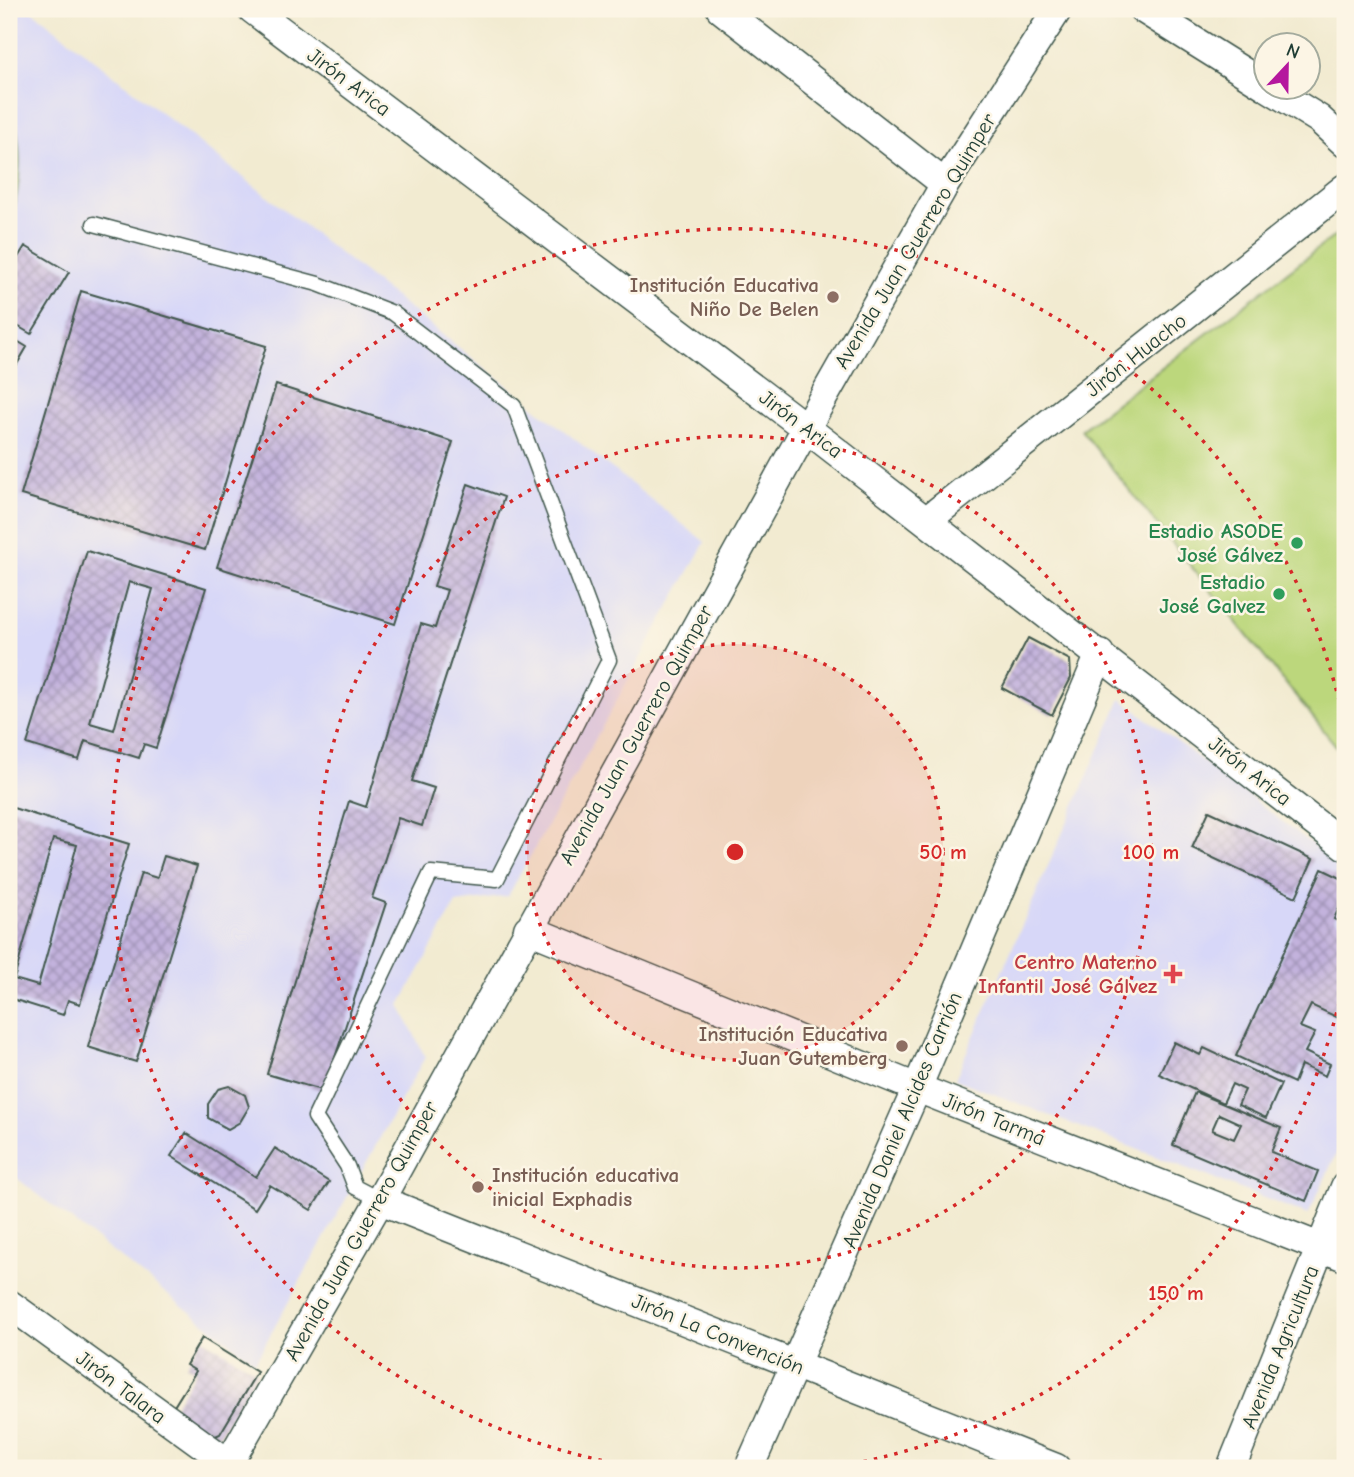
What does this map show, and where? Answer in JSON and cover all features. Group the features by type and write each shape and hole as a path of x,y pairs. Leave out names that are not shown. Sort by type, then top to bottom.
{"street":[{"name":"Jirón Arica","path":"252,9 806,428 1345,846"},
{"path":"721,9 945,184"},
{"name":"Avenida Juan Guerrero Quimper","path":"229,1467 380,1200 806,428 945,184 1058,9"},
{"path":"1143,9 1252,77"},
{"path":"1293,102 1319,118 1345,143"},
{"name":"Jirón Huacho","path":"926,521 1345,188"},
{"name":"Avenida Daniel Alcides Carrión","path":"749,1468 917,1088 1100,654"},
{"name":"Jirón Tarma","path":"528,929 917,1088 1333,1252"},
{"name":"Avenida Agricultura","path":"1231,1468 1333,1252 1345,1187"},
{"name":"Jirón La Convención","path":"380,1200 1056,1468"},
{"name":"Jirón Talara","path":"9,1304 229,1467"}],"lane":[{"path":"94,224 318,284 393,313 514,406 609,660 497,879 431,873 315,1117 347,1166 355,1187 380,1200"}],"shaded area":[{"path":"9,9 30,9 705,542 508,896 456,903 400,1005 425,1057 255,1362 9,1172"},
{"name":"Centro Materno Infantil José Gálvez","path":"1121,699 1345,869 1345,1135 1308,1215 955,1079"}],"green space":[{"path":"9,105 18,135 20,165 17,195 9,225"},
{"name":"Estadio José Galvez","path":"1345,228 1345,757 1081,430"}],"building":[{"path":"25,246 69,272 31,334 9,321 9,272"},
{"path":"81,291 266,346 205,550 21,495"},
{"path":"9,336 27,347 9,378"},
{"path":"276,385 453,442 395,624 217,567"},
{"path":"468,484 504,497 412,781 434,788 422,826 398,818 372,898 386,903 324,1091 267,1074 349,801 366,807 421,624 435,628 447,590 434,586"},
{"path":"87,551 206,588 156,748 144,744 139,758 85,741 79,760 27,744","holes":["129,582 153,589 114,730 90,723"]},
{"path":"1028,638 1070,660 1071,678 1052,715 1002,688"},
{"path":"10,807 129,844 80,1004 68,1000 63,1015 9,998","holes":["53,839 77,845 38,986 14,979"]},
{"path":"1209,811 1313,859 1296,897 1192,848"},
{"path":"164,856 197,866 136,1062 88,1047 141,873 157,878"},
{"path":"1322,869 1345,880 1345,894 1334,919 1345,925 1345,1021 1311,1005 1300,1027 1315,1033 1305,1052 1330,1064 1325,1076 1301,1065 1294,1083 1236,1056"},
{"path":"1174,1042 1200,1055 1204,1048 1281,1084 1266,1118 1238,1105 1245,1090 1232,1084 1223,1103 1159,1074"},
{"path":"229,1086 245,1095 249,1107 240,1122 228,1129 208,1118 208,1104 218,1089"},
{"path":"1195,1092 1281,1128 1271,1152 1318,1171 1306,1201 1173,1145","holes":["1219,1114 1241,1124 1234,1139 1212,1130"]},
{"path":"186,1133 256,1177 275,1148 329,1182 311,1210 270,1185 255,1209 171,1156"},
{"path":"202,1338 257,1372 220,1434 207,1440 168,1416 196,1371 186,1365"}],"place":[{"name":"Institución Educativa Niño De Belen","path":"833,297"},
{"name":"Estadio ASODE José Gálvez","path":"1297,543"},
{"name":"Estadio José Galvez","path":"1279,594"},
{"name":"Centro Materno Infantil José Gálvez","path":"1173,974"},
{"name":"Institución Educativa Juan Gutemberg","path":"902,1046"},
{"name":"Institución educativa inicial Exphadis","path":"478,1187"}]}
